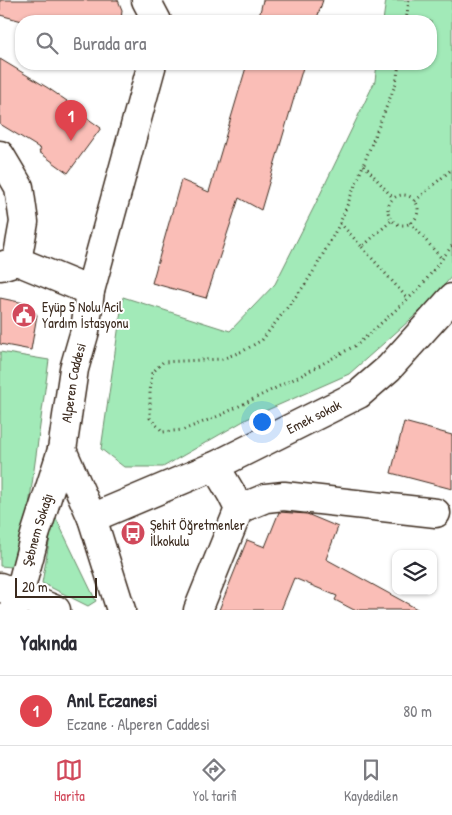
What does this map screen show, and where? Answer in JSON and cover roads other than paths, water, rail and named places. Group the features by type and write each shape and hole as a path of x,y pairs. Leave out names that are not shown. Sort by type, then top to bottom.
{"street":[{"path":"146,0 154,15"},
{"name":"Alperen Caddesi","path":"62,450 74,368 85,331 90,292 150,70"},
{"path":"0,155 19,186 24,222 9,263 90,292"},
{"name":"Emek sokak","path":"92,518 215,466 359,394 389,368 452,298"},
{"path":"62,450 92,518 121,610"},
{"name":"Şebnem Sokağı","path":"11,597 35,535 62,450"},
{"path":"215,466 239,509"},
{"path":"198,610 239,509 266,498 284,496 436,513"},
{"path":"11,597 56,610"}],"place":[{"name":"Anıl Eczanesi","path":"71,141"},
{"name":"Eyüp 5 Nolu Acil Yardım İstasyonu","path":"24,315"},
{"name":"Şehit Öğretmenler İlkokulu","path":"133,533"}]}
